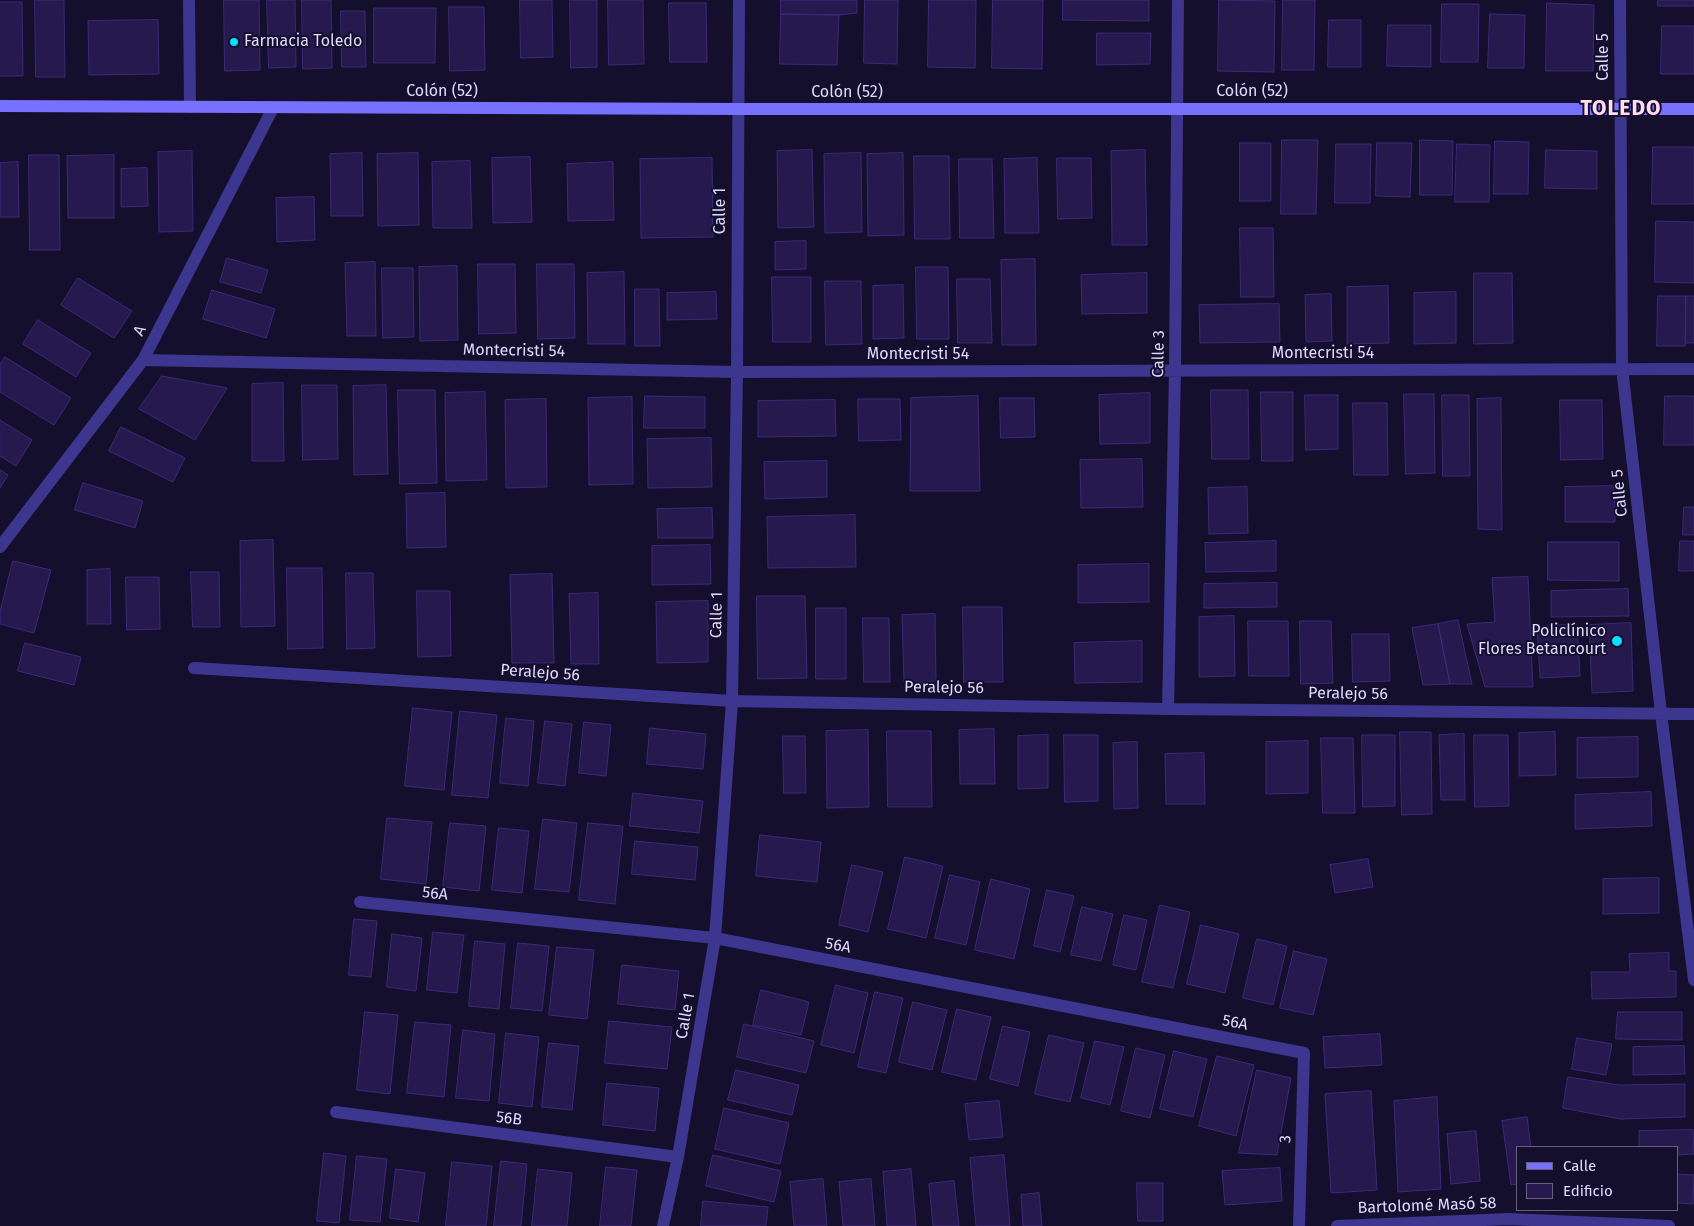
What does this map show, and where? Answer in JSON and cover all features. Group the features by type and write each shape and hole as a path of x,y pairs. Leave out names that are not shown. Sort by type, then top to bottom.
{"main road":[{"name":"Colón (52)","path":"0,106 738,110 1694,108"}],"street":[{"path":"189,0 190,107"},
{"name":"Calle 1","path":"663,1226 678,1157 715,938 732,701 737,372 739,0"},
{"name":"Calle 3","path":"1168,708 1175,371 1178,0"},
{"name":"Calle 5","path":"1620,0 1622,368 1661,713 1694,980"},
{"name":"A","path":"0,547 143,360 273,108"},
{"name":"Montecristi 54","path":"143,360 737,372 1694,369"},
{"name":"Peralejo 56","path":"194,668 732,701 1694,714"},
{"name":"56A","path":"360,902 715,938 1304,1054"},
{"name":"3","path":"1299,1226 1304,1054"},
{"name":"56B","path":"336,1112 678,1157"},
{"name":"Bartolomé Masó 58","path":"1337,1226 1509,1219 1669,1226"}],"building":[{"path":"35,0 64,0 65,77 36,77"},
{"path":"224,0 259,0 260,70 225,71"},
{"path":"267,0 295,0 296,67 269,68"},
{"path":"302,0 331,0 332,68 303,69"},
{"path":"520,0 552,0 553,57 521,58"},
{"path":"570,0 597,0 597,67 571,68"},
{"path":"608,0 643,0 644,64 609,65"},
{"path":"781,0 857,0 857,13 839,15 781,14"},
{"path":"865,0 898,0 897,64 864,63"},
{"path":"929,0 976,0 975,68 928,67"},
{"path":"993,0 1043,0 1042,69 992,68"},
{"path":"1063,0 1149,0 1149,21 1063,20"},
{"path":"1219,0 1275,1 1274,72 1218,71"},
{"path":"1283,0 1315,0 1314,70 1282,70"},
{"path":"1658,0 1694,0 1694,6 1658,6"},
{"path":"0,2 22,2 23,76 0,76"},
{"path":"669,3 706,3 707,62 670,62"},
{"path":"1547,3 1594,5 1593,71 1546,71"},
{"path":"1442,4 1479,4 1478,62 1441,62"},
{"path":"449,7 484,7 485,70 450,71"},
{"path":"374,8 436,8 435,63 374,63"},
{"path":"341,11 365,11 366,67 342,67"},
{"path":"781,14 839,15 837,65 780,64"},
{"path":"1490,14 1525,15 1524,68 1488,68"},
{"path":"158,20 159,74 89,75 88,21"},
{"path":"1329,20 1361,20 1361,67 1328,67"},
{"path":"1388,25 1431,25 1431,67 1387,66"},
{"path":"1662,26 1694,26 1694,74 1661,74"},
{"path":"1097,33 1151,33 1150,64 1097,65"},
{"path":"1282,140 1318,140 1316,214 1281,214"},
{"path":"1420,140 1453,141 1452,195 1420,195"},
{"path":"1495,141 1529,142 1528,194 1494,194"},
{"path":"1240,143 1271,143 1271,201 1240,201"},
{"path":"1377,143 1412,143 1410,197 1376,196"},
{"path":"1336,144 1371,144 1370,203 1335,203"},
{"path":"1457,144 1490,145 1489,202 1455,202"},
{"path":"1653,147 1694,147 1694,204 1652,204"},
{"path":"812,150 814,227 778,228 777,151"},
{"path":"1145,150 1147,245 1112,245 1111,151"},
{"path":"1546,150 1597,151 1597,189 1545,188"},
{"path":"192,151 193,231 159,232 158,152"},
{"path":"362,153 363,216 331,216 330,154"},
{"path":"418,153 419,225 378,226 377,154"},
{"path":"861,153 862,232 825,233 824,154"},
{"path":"903,153 904,235 868,236 867,154"},
{"path":"29,155 59,155 60,250 30,250"},
{"path":"114,155 114,218 68,218 67,156"},
{"path":"914,156 949,156 950,239 915,239"},
{"path":"530,157 532,222 493,223 492,158"},
{"path":"712,158 713,237 641,238 640,159"},
{"path":"1037,158 1039,233 1005,233 1004,159"},
{"path":"1057,158 1091,158 1092,218 1058,219"},
{"path":"959,159 992,159 994,238 960,238"},
{"path":"470,161 472,228 433,228 432,162"},
{"path":"18,162 19,217 0,217 0,163"},
{"path":"613,162 614,220 568,221 567,164"},
{"path":"147,168 148,206 121,207 121,169"},
{"path":"314,197 315,240 277,242 276,198"},
{"path":"1656,221 1694,222 1694,283 1655,282"},
{"path":"1240,228 1273,228 1274,297 1241,297"},
{"path":"806,241 806,269 775,270 775,242"},
{"path":"227,258 268,270 261,293 220,282"},
{"path":"1035,259 1036,345 1002,345 1001,260"},
{"path":"375,262 376,336 347,336 345,263"},
{"path":"478,264 515,264 516,333 479,334"},
{"path":"537,264 574,264 575,338 538,339"},
{"path":"457,266 458,340 420,341 419,267"},
{"path":"916,267 948,267 949,339 917,339"},
{"path":"382,268 413,268 414,337 383,338"},
{"path":"624,272 625,344 588,344 587,273"},
{"path":"1147,273 1147,313 1082,314 1081,275"},
{"path":"1474,273 1512,273 1513,343 1474,344"},
{"path":"772,277 811,277 811,342 773,342"},
{"path":"78,278 132,311 114,338 61,305"},
{"path":"957,279 990,279 992,343 958,343"},
{"path":"825,281 861,281 862,344 826,345"},
{"path":"903,285 904,338 873,339 873,286"},
{"path":"1388,286 1389,343 1347,344 1347,287"},
{"path":"635,289 659,289 660,346 635,346"},
{"path":"212,290 275,309 266,338 203,319"},
{"path":"716,292 717,319 667,320 667,293"},
{"path":"1456,292 1456,343 1414,344 1414,293"},
{"path":"1331,294 1332,341 1306,342 1305,295"},
{"path":"1658,296 1686,296 1685,346 1657,346"},
{"path":"1686,296 1694,296 1694,343 1686,343"},
{"path":"1279,304 1280,342 1200,343 1199,305"},
{"path":"38,320 91,353 76,377 23,344"},
{"path":"5,357 71,398 54,425 0,392 0,365"},
{"path":"162,376 227,388 195,440 139,409"},
{"path":"283,383 284,461 252,461 252,384"},
{"path":"302,385 337,385 338,459 303,460"},
{"path":"386,385 388,474 354,475 353,386"},
{"path":"398,390 435,390 437,483 400,484"},
{"path":"1211,390 1248,390 1249,459 1212,459"},
{"path":"485,392 487,480 446,481 445,393"},
{"path":"1261,392 1293,392 1293,461 1262,461"},
{"path":"1150,393 1150,443 1100,444 1099,395"},
{"path":"1404,394 1434,394 1435,473 1406,474"},
{"path":"1305,395 1338,395 1338,449 1306,450"},
{"path":"1442,395 1469,395 1470,476 1443,476"},
{"path":"645,396 705,397 705,428 644,428"},
{"path":"978,396 980,491 910,491 911,398"},
{"path":"1665,396 1694,396 1694,445 1664,445"},
{"path":"632,397 633,484 589,485 588,398"},
{"path":"1000,398 1034,398 1035,437 1001,438"},
{"path":"1501,398 1502,530 1478,529 1477,399"},
{"path":"546,399 547,487 506,488 505,400"},
{"path":"858,399 900,399 901,440 859,441"},
{"path":"835,400 836,436 758,437 758,401"},
{"path":"1560,400 1602,400 1603,459 1561,460"},
{"path":"1353,403 1387,403 1388,475 1354,475"},
{"path":"0,420 32,440 16,466 0,456"},
{"path":"121,427 185,458 173,482 109,451"},
{"path":"711,438 712,487 648,488 647,439"},
{"path":"1142,459 1143,507 1081,508 1080,460"},
{"path":"827,461 827,497 765,499 764,462"},
{"path":"0,470 8,475 0,488"},
{"path":"83,483 143,501 135,528 75,510"},
{"path":"1614,486 1615,522 1565,522 1565,487"},
{"path":"1247,487 1248,533 1209,534 1208,488"},
{"path":"445,493 446,547 407,548 406,494"},
{"path":"1684,507 1694,507 1694,535 1683,535"},
{"path":"712,508 713,538 658,538 657,509"},
{"path":"855,515 856,567 768,568 767,517"},
{"path":"273,540 275,626 241,627 240,541"},
{"path":"1276,541 1276,571 1206,572 1205,543"},
{"path":"1680,541 1694,541 1694,571 1679,571"},
{"path":"1548,542 1619,542 1619,581 1548,580"},
{"path":"710,545 711,584 652,585 652,546"},
{"path":"13,561 51,570 34,633 0,624 0,612"},
{"path":"1149,564 1149,602 1078,603 1078,565"},
{"path":"287,568 322,568 323,648 288,649"},
{"path":"110,569 111,624 87,624 87,570"},
{"path":"191,572 219,572 220,627 193,627"},
{"path":"346,573 373,573 375,648 347,649"},
{"path":"552,574 554,663 512,663 510,575"},
{"path":"126,577 159,577 160,629 127,630"},
{"path":"1528,577 1533,687 1485,687 1467,624 1495,622 1492,578"},
{"path":"1277,583 1277,607 1204,608 1204,584"},
{"path":"1628,589 1629,616 1551,617 1551,591"},
{"path":"417,591 450,591 451,656 418,657"},
{"path":"598,593 599,664 571,664 569,594"},
{"path":"757,596 805,596 807,678 758,679"},
{"path":"708,601 708,662 657,663 656,602"},
{"path":"963,607 1002,607 1003,682 964,682"},
{"path":"816,608 846,608 846,679 816,679"},
{"path":"935,614 936,682 904,682 902,615"},
{"path":"1234,616 1235,676 1199,677 1199,617"},
{"path":"863,618 889,618 890,682 864,682"},
{"path":"1458,620 1472,684 1450,684 1438,624"},
{"path":"1248,621 1288,621 1289,676 1249,676"},
{"path":"1300,621 1331,621 1333,683 1301,684"},
{"path":"1631,623 1633,691 1592,693 1589,625"},
{"path":"1438,624 1450,684 1423,685 1412,628"},
{"path":"1577,624 1580,676 1540,678 1537,627"},
{"path":"1352,634 1389,634 1390,681 1353,682"},
{"path":"1142,641 1142,682 1075,683 1074,643"},
{"path":"25,643 81,657 74,685 18,671"},
{"path":"413,708 452,712 444,790 405,786"},
{"path":"460,711 497,715 488,798 452,795"},
{"path":"506,718 534,721 528,786 500,783"},
{"path":"545,721 572,724 565,786 538,783"},
{"path":"584,722 611,725 606,776 579,773"},
{"path":"650,728 706,734 703,769 647,764"},
{"path":"994,729 995,784 960,784 959,730"},
{"path":"868,730 869,807 827,808 826,731"},
{"path":"887,731 931,731 932,807 888,807"},
{"path":"1400,732 1431,732 1432,814 1402,815"},
{"path":"1555,732 1556,775 1519,776 1519,733"},
{"path":"1464,734 1465,800 1441,800 1439,735"},
{"path":"1048,735 1048,788 1018,789 1018,736"},
{"path":"1064,735 1098,735 1098,801 1065,802"},
{"path":"1362,735 1395,735 1395,806 1363,807"},
{"path":"1474,735 1508,735 1509,806 1475,807"},
{"path":"783,736 805,736 806,793 784,793"},
{"path":"1638,737 1638,777 1577,778 1577,738"},
{"path":"1321,738 1353,738 1355,813 1323,813"},
{"path":"1308,741 1308,793 1266,794 1266,742"},
{"path":"1137,742 1138,808 1114,809 1113,743"},
{"path":"1204,753 1205,804 1166,804 1165,754"},
{"path":"1651,792 1652,826 1575,829 1575,795"},
{"path":"633,793 703,801 699,833 630,826"},
{"path":"387,818 432,822 426,884 381,879"},
{"path":"543,819 577,823 569,892 535,889"},
{"path":"450,823 486,826 479,891 443,887"},
{"path":"588,823 623,826 615,904 579,900"},
{"path":"499,828 529,831 522,893 492,890"},
{"path":"760,835 821,842 817,882 756,876"},
{"path":"635,841 698,847 695,880 632,874"},
{"path":"905,857 943,866 926,938 888,929"},
{"path":"1368,859 1373,887 1335,893 1330,865"},
{"path":"852,865 883,872 868,932 839,925"},
{"path":"950,875 980,882 966,945 935,938"},
{"path":"1659,878 1659,913 1603,914 1603,879"},
{"path":"991,879 1030,889 1014,959 975,950"},
{"path":"1047,890 1074,896 1060,952 1034,946"},
{"path":"1160,905 1190,912 1173,988 1142,982"},
{"path":"1082,907 1113,914 1101,961 1071,955"},
{"path":"1124,915 1147,920 1136,970 1113,965"},
{"path":"354,919 377,921 371,977 349,975"},
{"path":"1201,925 1239,934 1225,993 1187,984"},
{"path":"433,932 464,935 457,993 427,990"},
{"path":"392,934 422,938 416,991 387,987"},
{"path":"1257,939 1287,946 1273,1005 1243,998"},
{"path":"475,941 505,944 499,1009 469,1006"},
{"path":"518,943 549,946 542,1011 511,1008"},
{"path":"557,947 594,950 587,1019 549,1015"},
{"path":"1294,951 1327,959 1313,1015 1280,1008"},
{"path":"1669,953 1669,971 1676,971 1676,997 1592,999 1591,972 1630,972 1629,954"},
{"path":"622,965 679,971 675,1010 618,1004"},
{"path":"836,985 868,993 854,1053 821,1045"},
{"path":"761,990 809,1002 801,1035 753,1025"},
{"path":"875,992 903,998 886,1073 858,1067"},
{"path":"913,1002 947,1010 932,1070 899,1062"},
{"path":"957,1009 991,1017 976,1080 942,1072"},
{"path":"365,1012 398,1015 390,1094 357,1090"},
{"path":"1618,1012 1682,1012 1682,1040 1616,1039"},
{"path":"609,1021 672,1027 667,1069 605,1063"},
{"path":"415,1022 451,1025 444,1097 407,1093"},
{"path":"744,1024 814,1041 806,1073 737,1057"},
{"path":"1003,1026 1030,1032 1018,1086 990,1079"},
{"path":"463,1030 495,1034 489,1101 456,1098"},
{"path":"506,1033 539,1037 532,1107 499,1103"},
{"path":"1380,1034 1382,1065 1325,1068 1323,1037"},
{"path":"1049,1035 1084,1043 1070,1102 1035,1094"},
{"path":"1577,1038 1612,1044 1606,1075 1572,1069"},
{"path":"1095,1041 1124,1047 1110,1105 1081,1098"},
{"path":"549,1043 579,1046 572,1110 542,1107"},
{"path":"1684,1046 1685,1074 1633,1075 1633,1047"},
{"path":"1136,1048 1165,1055 1150,1118 1121,1111"},
{"path":"1174,1051 1207,1059 1193,1117 1160,1109"},
{"path":"1217,1056 1254,1065 1236,1136 1199,1126"},
{"path":"736,1070 799,1085 792,1115 728,1100"},
{"path":"1257,1070 1291,1078 1277,1155 1239,1153"},
{"path":"1568,1077 1619,1085 1685,1084 1685,1117 1620,1119 1563,1108"},
{"path":"607,1083 659,1088 655,1131 603,1125"},
{"path":"1371,1091 1377,1190 1331,1193 1325,1094"},
{"path":"1437,1097 1441,1189 1398,1192 1394,1101"},
{"path":"999,1101 1003,1137 969,1140 965,1104"},
{"path":"724,1108 789,1123 780,1164 715,1149"},
{"path":"1527,1117 1531,1146 1516,1146 1516,1184 1511,1185 1502,1121"},
{"path":"1693,1130 1694,1154 1679,1155 1679,1146 1639,1146 1639,1131"},
{"path":"1476,1131 1480,1181 1451,1184 1447,1134"},
{"path":"324,1153 346,1156 339,1223 317,1221"},
{"path":"713,1155 781,1171 774,1202 706,1186"},
{"path":"1004,1155 1010,1226 976,1226 970,1158"},
{"path":"357,1156 387,1159 380,1222 350,1220"},
{"path":"501,1161 527,1164 521,1226 494,1226"},
{"path":"452,1162 492,1166 486,1226 446,1226"},
{"path":"606,1167 637,1170 631,1226 600,1226"},
{"path":"1280,1168 1282,1201 1225,1205 1222,1171"},
{"path":"396,1169 425,1173 418,1222 390,1218"},
{"path":"538,1169 572,1173 567,1226 532,1226"},
{"path":"911,1169 916,1226 887,1226 883,1172"},
{"path":"1679,1174 1694,1175 1693,1204 1679,1203"},
{"path":"823,1179 827,1226 794,1226 790,1182"},
{"path":"871,1179 875,1226 843,1226 839,1182"},
{"path":"954,1181 959,1226 933,1226 929,1184"},
{"path":"1137,1183 1163,1183 1163,1221 1138,1221"},
{"path":"1039,1193 1042,1226 1023,1226 1021,1195"},
{"path":"703,1201 768,1207 766,1226 701,1226"}],"place":[{"name":"Farmacia Toledo","path":"234,42"},
{"name":"Policlínico Flores Betancourt","path":"1617,641"}],"district":[{"name":"TOLEDO","path":"1621,109"}]}
